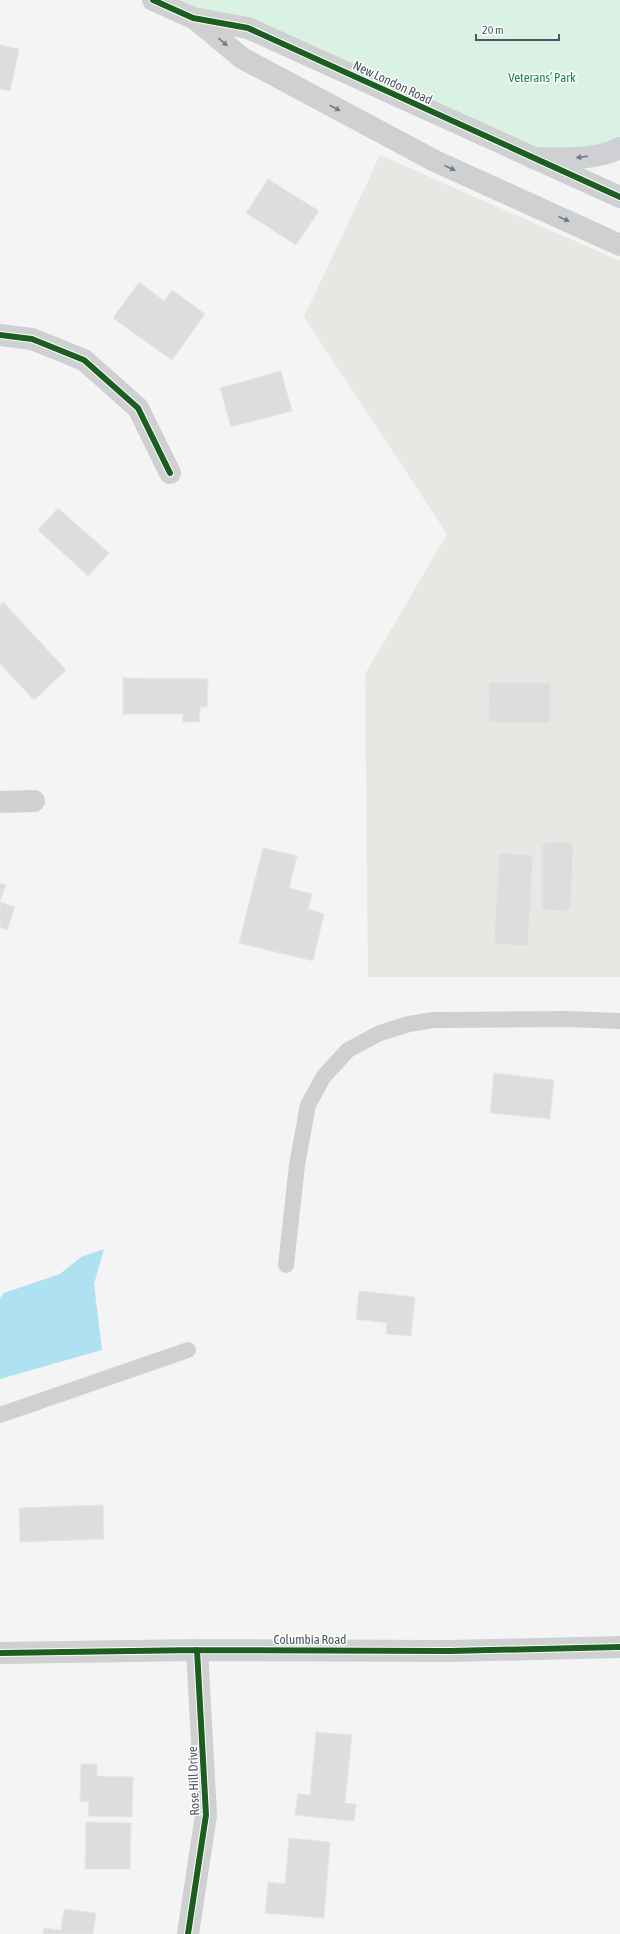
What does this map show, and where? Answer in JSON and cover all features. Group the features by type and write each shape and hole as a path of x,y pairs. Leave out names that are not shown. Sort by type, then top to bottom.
{"main road":[{"path":"533,158 579,158 597,155 620,148"}],"street":[{"name":"New London Road","path":"153,0 193,18 248,28 620,197"},
{"name":"New London Road","path":"193,18 242,58 435,161 620,245"},
{"path":"0,334 32,339 84,360 138,408 170,473"},
{"path":"0,802 34,801"},
{"name":"Columbia Road","path":"0,1653 197,1650 450,1651 620,1647"},
{"name":"Rose Hill Drive","path":"188,1934 206,1814 197,1650"}],"lane":[{"path":"286,1265 297,1165 308,1105 324,1076 348,1050 380,1033 409,1024 433,1020 567,1019 620,1021"},
{"path":"0,1415 188,1350"}],"shaded area":[{"path":"380,155 620,261 620,977 368,977 365,674 447,534 304,317"}],"green space":[{"name":"Veterans’ Park","path":"153,0 620,0 620,148 533,158"}],"water":[{"path":"104,1249 94,1284 102,1350 0,1379 0,1298 4,1293 60,1274 81,1257"}],"building":[{"path":"0,45 19,49 10,91 0,89"},
{"path":"268,179 319,211 296,245 246,213"},
{"path":"139,282 164,301 172,290 205,314 172,360 113,318"},
{"path":"281,371 292,411 231,427 220,388"},
{"path":"58,508 109,553 88,576 38,530"},
{"path":"3,602 66,670 34,700 0,664 0,606"},
{"path":"123,678 208,679 207,707 200,707 199,722 183,722 183,714 123,714"},
{"path":"489,682 551,683 550,723 488,722"},
{"path":"547,842 570,842 573,847 571,906 566,911 545,910 542,906 542,846"},
{"path":"263,848 297,856 289,888 312,894 308,909 324,914 313,961 239,943"},
{"path":"499,853 533,855 528,946 494,944"},
{"path":"0,883 6,885 0,901"},
{"path":"0,902 15,907 7,930 0,927"},
{"path":"494,1073 554,1080 550,1119 490,1113"},
{"path":"359,1291 415,1297 411,1336 386,1334 387,1323 356,1319"},
{"path":"103,1505 104,1539 20,1542 19,1508"},
{"path":"316,1732 352,1735 345,1803 356,1804 354,1821 295,1815 298,1794 310,1795"},
{"path":"81,1764 97,1764 97,1776 133,1777 132,1817 88,1816 89,1802 80,1801"},
{"path":"86,1822 131,1823 130,1869 85,1869"},
{"path":"289,1838 330,1842 324,1918 265,1913 268,1882 285,1884"},
{"path":"64,1909 96,1913 93,1934 43,1934 44,1928 61,1930"}],"cycle path":[{"path":"153,0 193,18 248,28 620,197"},
{"path":"0,335 32,339 84,360 138,408 170,473"},
{"path":"0,1653 197,1650 450,1651 620,1647"},
{"path":"188,1934 206,1815 197,1650"}]}
